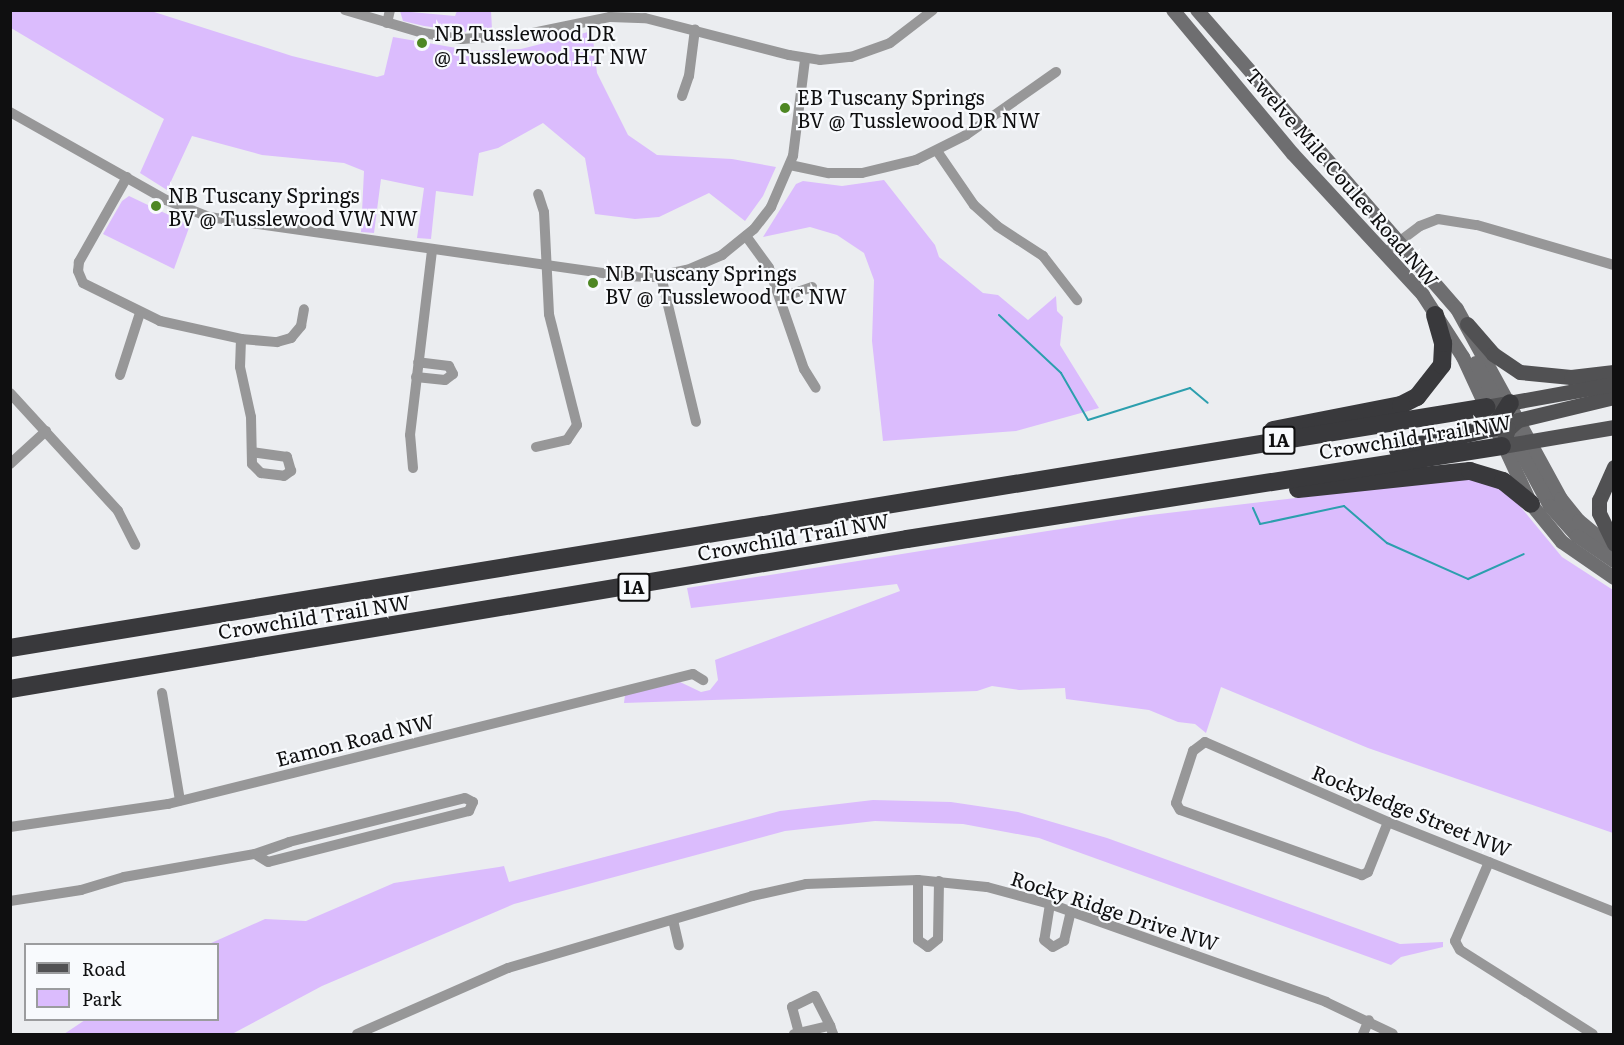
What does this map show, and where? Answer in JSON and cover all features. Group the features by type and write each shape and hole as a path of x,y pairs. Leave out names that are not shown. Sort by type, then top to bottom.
{"highway":[{"path":"1072,473 1089,464 1401,405 1430,386 1442,366 1443,343 1435,315"},
{"path":"1334,470 1367,457 1504,417"},
{"name":"Crowchild Trail NW","path":"10,648 1072,473 1504,417"},
{"name":"Crowchild Trail NW","path":"10,689 907,539 1257,487 1334,470 1515,443"},
{"path":"1257,487 1288,490 1470,471 1503,481 1531,504"}],"main road":[{"path":"1467,324 1493,354 1520,372 1571,377 1614,372"},
{"name":"Crowchild Trail NW","path":"1504,417 1550,394 1614,384"},
{"path":"1515,443 1504,417 1614,397"},
{"name":"Crowchild Trail NW","path":"1515,443 1614,427"},
{"path":"1614,467 1599,501 1599,513 1614,544"}],"street":[{"path":"345,10 387,23 462,39 523,35 610,17 645,18 805,59 840,59 873,51 906,34 933,10"},
{"path":"387,23 390,10"},
{"name":"Twelve Mile Coulee Road NW","path":"1173,10 1293,154 1423,295 1504,417"},
{"name":"Twelve Mile Coulee Road NW","path":"1197,10 1304,138 1398,241 1467,324 1515,443 1531,504 1562,542 1614,578"},
{"path":"682,96 689,76 695,29"},
{"path":"11,115 184,208 226,221 622,276 661,276 703,264 746,236 771,207 790,165 805,59"},
{"path":"790,165 829,173 862,173 937,151 966,135 1056,72"},
{"path":"937,151 974,205 997,226 1043,256 1077,300"},
{"path":"127,177 79,262 78,271 83,283 140,313 179,327 241,339 277,342 291,338 301,326 304,309"},
{"path":"536,447 567,440 577,425 549,314 544,212 538,194"},
{"path":"1384,253 1398,241 1438,219 1477,225 1614,265"},
{"path":"746,236 769,268 804,369 816,388"},
{"path":"413,468 410,445 432,250"},
{"path":"661,276 696,422"},
{"path":"780,298 812,287"},
{"path":"1423,295 1463,341 1504,417"},
{"path":"120,375 140,313"},
{"path":"241,339 240,367 251,417 252,452"},
{"path":"416,377 445,380 453,374 449,366 418,362"},
{"path":"10,393 118,511 135,545"},
{"path":"10,464 46,431"},
{"path":"1515,443 1550,506 1577,536 1614,561"},
{"name":"Twelve Mile Coulee Road NW","path":"1515,443 1579,521 1614,550"},
{"name":"Eamon Road NW","path":"10,827 180,801 693,674 703,680"},
{"path":"162,693 180,801"},
{"name":"Rockyledge Street NW","path":"1388,822 1368,872 1362,875 1180,810 1176,804 1197,746 1205,742 1388,822 1614,912"},
{"path":"10,901 81,890 124,878 255,854 289,842 465,798 472,802 469,811 268,862 255,854"},
{"path":"1489,862 1455,940 1460,950 1593,1035"},
{"path":"918,880 918,940 928,947 938,939 939,881"},
{"name":"Rocky Ridge Drive NW","path":"357,1035 508,968 673,920 806,884 918,880 987,887 1050,904 1369,1020 1388,1033"},
{"path":"1050,904 1044,940 1053,947 1064,941 1071,911"},
{"path":"673,920 679,945"},
{"path":"815,996 832,1030 796,1034 792,1007 815,996"},
{"path":"1363,1035 1369,1020"}],"green space":[{"path":"11,10 151,11 292,56 377,77 384,75 393,37 474,51 521,49 592,31 597,73 628,135 657,155 732,159 776,167 763,196 745,221 709,193 659,217 635,219 595,214 585,158 543,123 498,148 479,153 473,196 436,191 431,239 417,238 424,188 381,179 374,233 361,232 364,171 344,163 262,155 192,136 167,190 140,173 164,119 11,28"},
{"path":"400,11 455,16 457,11 491,11 492,29 468,32 424,26 403,21"},
{"path":"884,180 935,245 939,257 983,293 998,295 1028,320 1056,296 1057,311 1063,317 1060,345 1099,408 1016,431 883,441 872,341 874,280 864,253 837,235 810,227 763,237 796,184 803,181 842,186"},
{"path":"129,196 190,225 174,269 103,234 122,201"},
{"path":"1468,478 1497,486 1514,499 1562,557 1613,590 1613,833 1368,748 1221,687 1206,733 1195,724 1178,722 1149,710 1066,699 1065,688 1019,690 992,686 977,691 624,703 625,695 680,682 701,692 710,690 718,680 715,660 900,591 897,584 691,608 687,588 1142,516"},
{"path":"873,800 951,802 1018,812 1107,838 1400,944 1443,942 1443,947 1401,957 1391,965 1039,838 963,824 875,821 785,831 514,904 322,986 232,1034 64,1034 84,1021 219,1021 219,943 211,943 265,919 306,921 394,883 504,866 509,882 780,811"}],"waterway":[{"path":"999,315 1061,373 1088,420 1190,388 1208,403"},
{"path":"1253,508 1260,524 1344,506 1387,543 1468,579 1524,554"}],"place":[{"name":"NB Tusslewood DR @ Tusslewood HT NW","path":"422,43"},
{"name":"EB Tuscany Springs BV @ Tusslewood DR NW","path":"785,108"},
{"name":"NB Tuscany Springs BV @ Tusslewood VW NW","path":"156,206"},
{"name":"NB Tuscany Springs BV @ Tusslewood TC NW","path":"593,283"}]}
